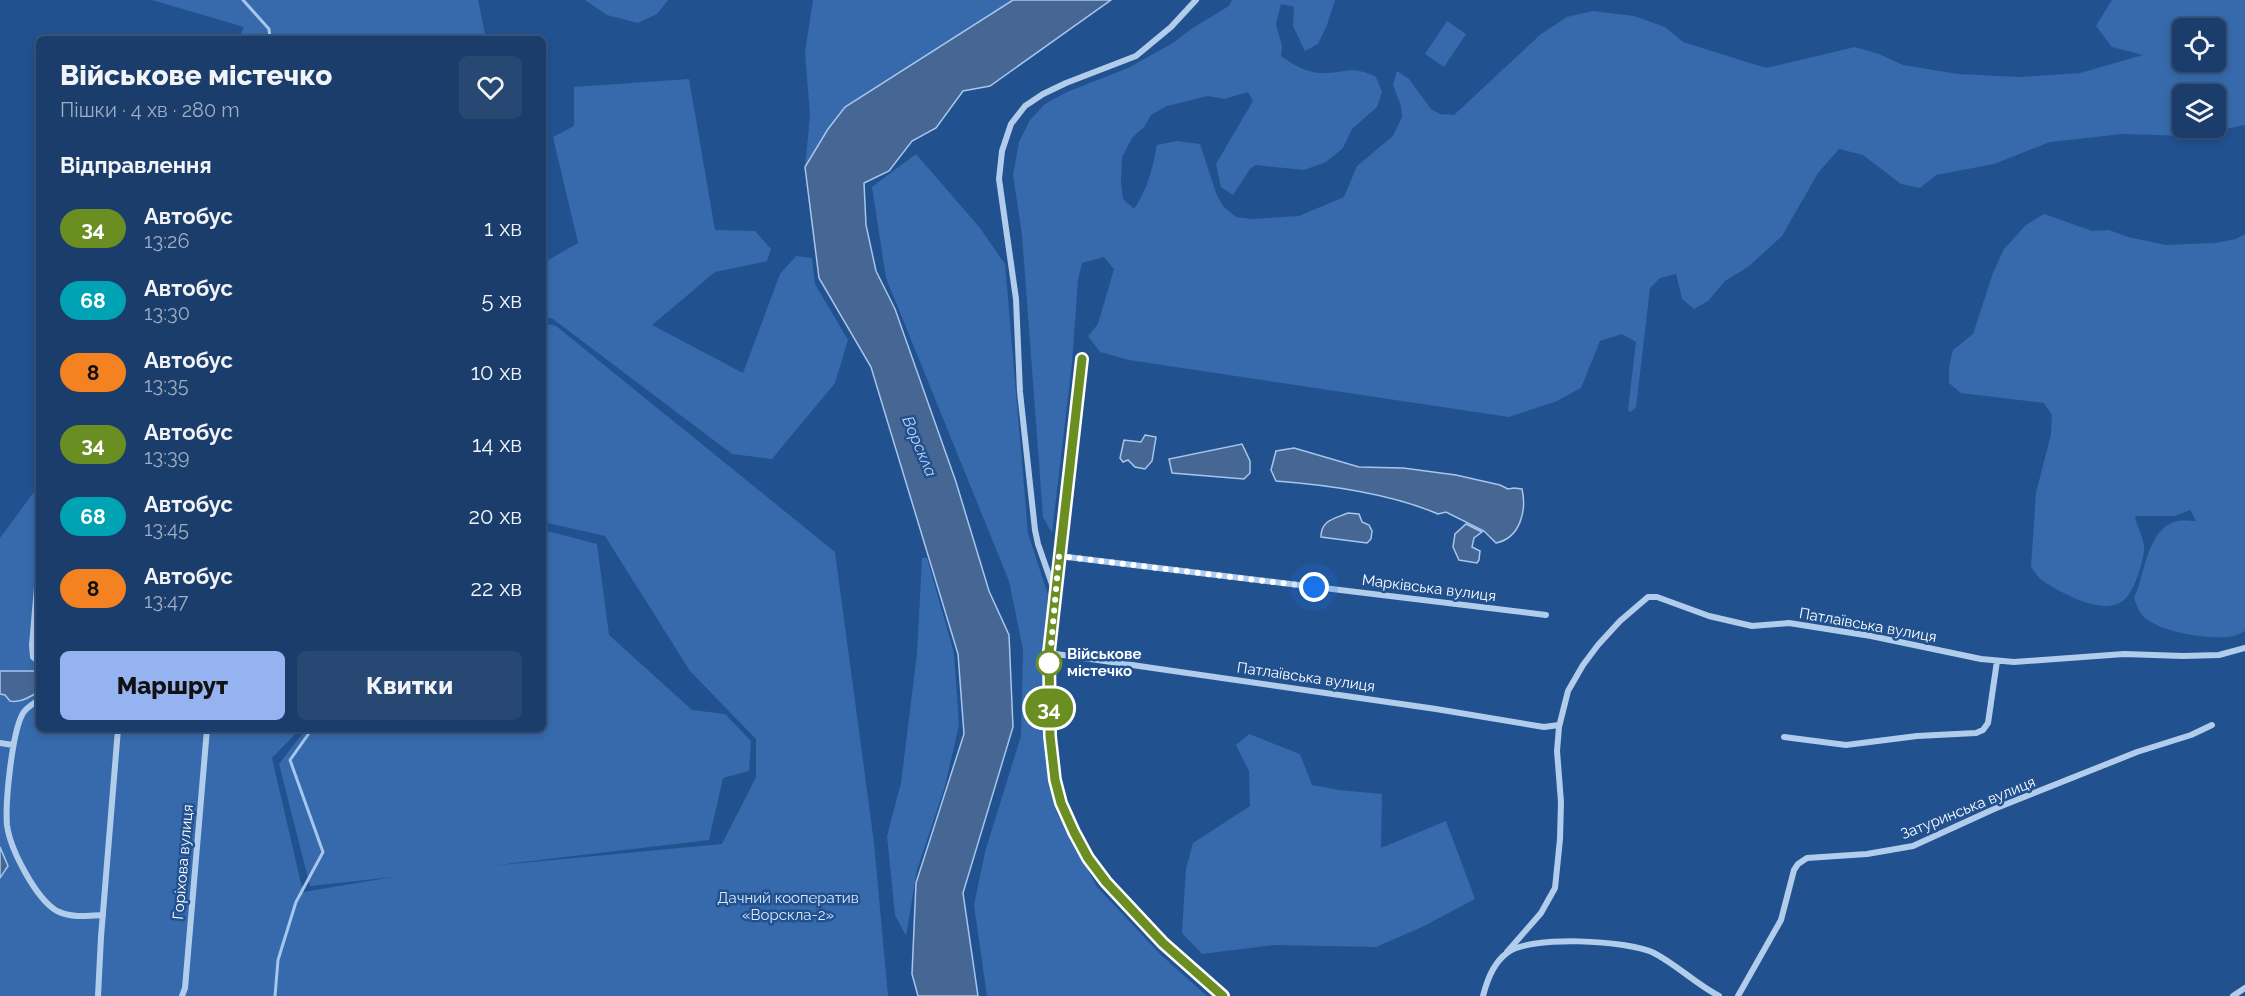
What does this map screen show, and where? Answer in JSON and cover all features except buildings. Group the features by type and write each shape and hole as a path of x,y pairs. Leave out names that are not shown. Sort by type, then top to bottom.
{"street":[{"path":"1054,590 1035,530 1020,392 1016,299 999,179 1002,151 1011,124 1025,106 1066,83 1136,56 1171,27 1196,0"},
{"path":"1082,359 1054,590 1049,652 1051,755 1061,803 1088,858 1106,882 1163,943 1223,996"},
{"name":"Марківська вулиця","path":"1059,556 1546,615"},
{"name":"Патлаївська вулиця","path":"1507,952 1541,913 1555,888 1560,839 1560,784 1557,766 1559,725 1568,691 1583,665 1620,621 1648,597 1658,597 1709,616 1752,626 1789,623 1871,636 1981,659 2014,662 2124,654 2219,655 2245,648"},
{"path":"36,599 32,645 33,657 36,660"},
{"name":"Патлаївська вулиця","path":"1049,652 1544,727 1559,725"},
{"path":"1784,736 1846,745 1917,736 1976,733 1983,730 1988,723 1997,660"},
{"path":"36,702 22,713 13,745 7,825 12,844 38,894 56,911 71,916 103,915"},
{"name":"Затуринська вулиця","path":"1738,996 1781,920 1794,870 1807,858 1867,854 1913,846 1995,809 2137,752 2191,735 2212,725"},
{"path":"98,996 118,732"},
{"name":"Горіхова вулиця","path":"182,996 185,988 207,732"},
{"path":"0,743 13,745"},
{"path":"1483,996 1493,967 1507,952 1528,944 1578,941 1635,946 1659,956 1719,996"},
{"path":"2233,996 2245,988"}],"green space":[{"path":"152,0 478,0 485,36 240,36 244,27"},
{"path":"585,0 668,0 657,14 638,23 607,15"},
{"path":"813,0 1013,0 845,107 805,167 810,115 805,52"},
{"path":"1232,0 1335,0 1318,44 1305,51 1293,26 1294,7 1281,4 1276,24 1282,46 1281,56 1296,66 1313,72 1351,70 1368,74 1376,77 1382,92 1377,107 1352,129 1343,148 1326,162 1304,170 1255,165 1233,195 1221,187 1216,164 1253,101 1248,92 1224,99 1208,96 1167,106 1151,115 1144,127 1132,138 1122,157 1123,199 1134,209 1149,178 1157,145 1177,141 1200,144 1216,193 1223,206 1236,217 1252,219 1299,216 1344,197 1357,166 1393,136 1402,117 1401,106 1393,85 1397,71 1409,79 1431,109 1440,114 1454,115 1541,34 1567,17 1593,11 1634,16 1665,27 1683,42 1766,68 1855,47 1879,54 1903,65 1958,74 2020,77 2080,73 2143,55 2112,47 2096,26 2112,0 2245,0 2245,125 2226,129 2226,84 2172,84 2172,135 2122,134 2050,142 1994,164 1936,175 1920,188 1901,184 1863,155 1839,149 1818,173 1782,236 1748,267 1725,281 1708,301 1694,309 1682,299 1676,274 1660,278 1650,288 1636,407 1631,412 1628,410 1636,342 1622,334 1600,341 1581,388 1557,401 1509,417 1129,360 1100,352 1088,336 1098,324 1114,269 1104,257 1082,263 1078,280 1072,363 1052,533 1043,517 1022,235 1013,175 1019,142 1030,120 1045,104 1067,92 1128,68 1173,43 1229,6"},
{"path":"1447,21 1466,34 1444,67 1425,54"},
{"path":"689,79 715,230 755,231 771,249 767,261 715,272 652,325 743,373 780,274 796,256 812,258 815,284 848,340 835,383 772,459 732,454 553,319 546,317 546,261 578,243 553,137 574,126 574,87"},
{"path":"916,154 980,228 1005,264 1028,533 1048,595 1043,680 1047,764 1057,813 1097,887 1161,955 1207,996 987,996 974,905 985,852 1021,736 1023,650 1009,581 886,278 872,187"},
{"path":"2044,214 2092,231 2109,230 2128,237 2166,245 2215,243 2236,239 2245,234 2245,631 2232,636 2218,637 2182,633 2149,621 2137,606 2134,598 2153,542 2167,525 2177,521 2196,521 2190,510 2175,516 2135,516 2143,542 2143,557 2132,589 2125,599 2117,604 2095,605 2072,597 2041,580 2031,567 2036,493 2051,434 2052,415 2044,403 1961,393 1949,383 1949,367 1953,350 1973,334 1993,273 2004,249 2026,225"},
{"name":"Дачний кооператив «Ворскла-2»","path":"546,324 556,326 835,552 874,843 888,996 0,996 0,538 36,489 36,732 297,732 272,758 303,892 393,877 310,886 279,764 304,732 546,732 546,531 597,544 609,635 692,710 725,714 751,741 749,771 723,778 709,840 490,866 722,844 756,777 756,739 690,671 605,536 546,523"},
{"path":"922,558 927,558 954,653 959,725 945,786 917,870 906,936 895,915 887,836 901,783 917,654"},
{"path":"1249,734 1300,754 1312,785 1382,794 1381,848 1446,821 1475,899 1422,927 1376,947 1275,945 1202,954 1182,933 1186,869 1193,843 1250,806 1249,771 1236,745"}],"water":[{"name":"Ворскла","path":"1013,0 1111,0 990,86 963,91 936,128 912,141 889,171 864,183 866,225 876,271 895,309 956,482 989,591 1009,635 1013,727 963,893 978,996 918,996 912,974 916,883 964,734 958,654 871,367 819,278 805,167 828,129 845,107"},
{"path":"1145,435 1156,437 1152,461 1145,469 1135,467 1128,460 1123,462 1120,458 1124,440 1141,442"},
{"path":"1242,444 1250,461 1250,473 1244,479 1172,473 1169,459"},
{"path":"1294,448 1359,467 1403,468 1456,475 1508,489 1522,489 1523,506 1520,522 1511,536 1496,543 1484,531 1446,512 1438,514 1379,495 1358,491 1276,481 1271,470 1276,451"},
{"path":"1348,513 1359,514 1362,522 1369,525 1372,531 1371,539 1367,543 1321,537 1326,524"},
{"path":"1466,524 1482,532 1474,538 1472,547 1480,551 1477,563 1459,560 1453,547 1455,534"},
{"path":"0,671 36,671 36,693 14,701 0,694"},
{"path":"0,847 8,866 0,878"}],"waterway":[{"path":"243,0 269,29 270,36"},
{"path":"275,996 278,960 296,902 323,852 290,760 310,732"}],"bus line":[{"name":"34","path":"1082,359 1054,590 1049,652 1050,736 1055,780 1061,803 1074,832 1088,858 1106,882 1163,943 1223,996"}],"place":[{"name":"Військове містечко","path":"1049,663"}],"route":[{"path":"1049,663 1049,669 1052,611 1059,556 1314,587"}]}
